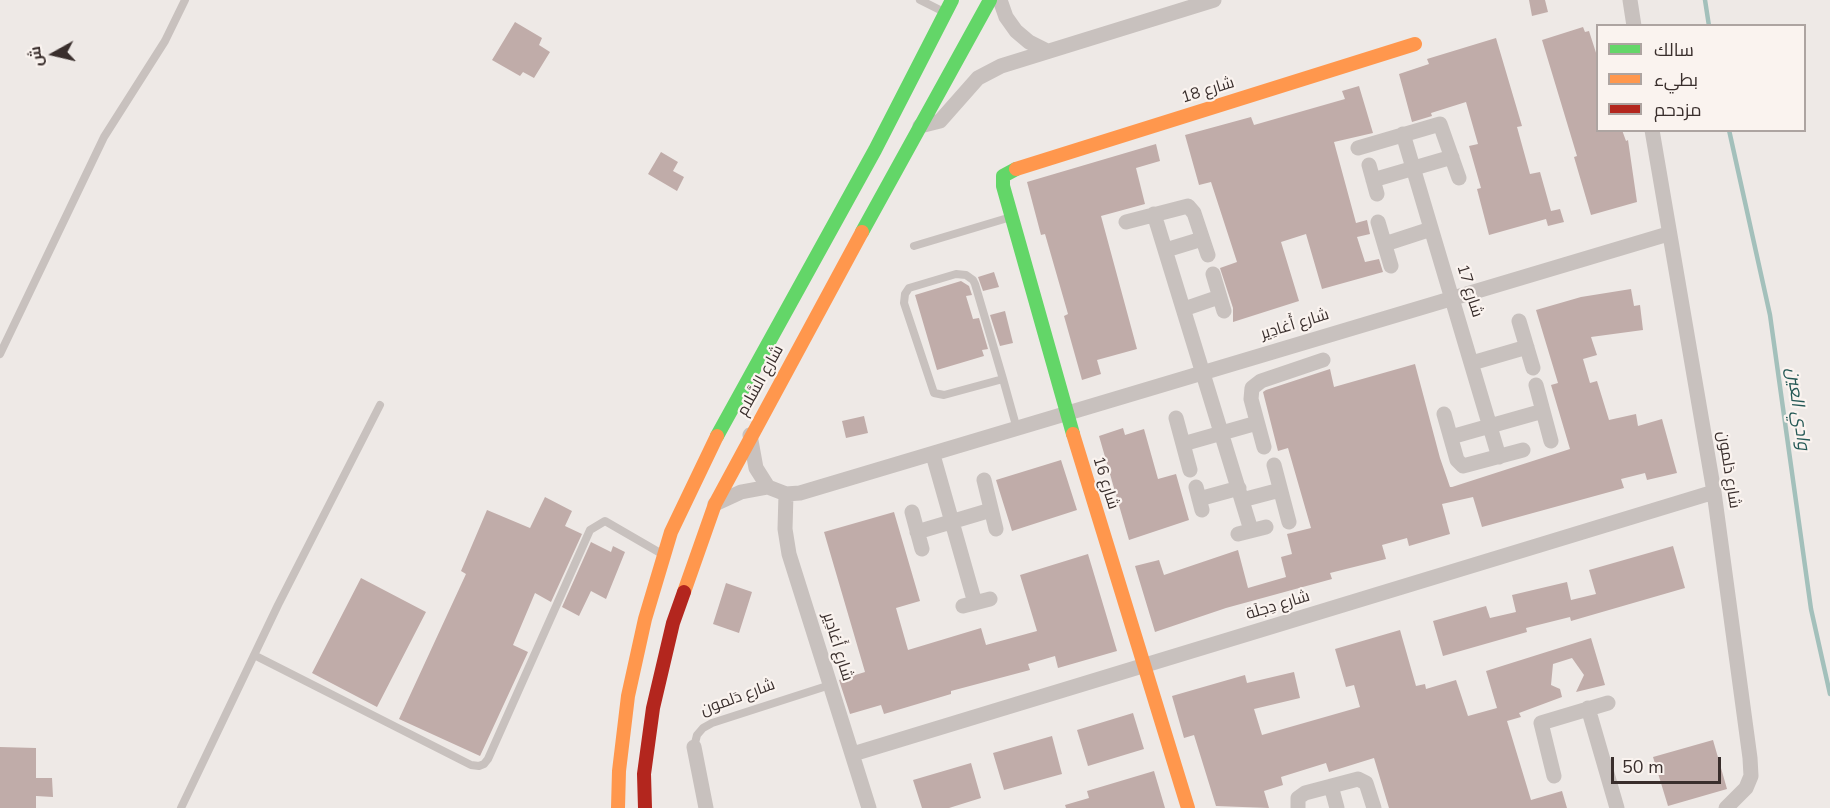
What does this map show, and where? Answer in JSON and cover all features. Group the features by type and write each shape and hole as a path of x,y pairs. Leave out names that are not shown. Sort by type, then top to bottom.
{"street":[{"name":"شارع السَّلام","path":"618,808 619,771 628,696 645,619 663,555 689,491 713,443 875,150 952,0"},
{"name":"شارع السَّلام","path":"645,808 644,774 653,708 670,635 715,504 750,435 989,0"},
{"path":"945,13 967,13 989,0"},
{"path":"1000,0 1006,17 1016,31 1029,42 1045,50"},
{"path":"920,126 939,121 978,78 1001,66 1045,50 1214,0"},
{"path":"1630,0 1634,24"},
{"path":"945,13 956,30 947,77"},
{"name":"شارع 18","path":"1011,171 1415,44"},
{"path":"1358,148 1440,124 1459,178"},
{"name":"شارع دَلمون","path":"1652,132 1714,492 1750,758 1751,776 1746,788 1726,808"},
{"name":"شارع 17","path":"1402,134 1499,457"},
{"path":"1373,180 1452,157"},
{"name":"شارع 16","path":"1011,171 1002,180 1012,216 1067,413 1188,808"},
{"path":"1126,222 1188,206 1194,213 1208,255"},
{"path":"1154,214 1252,530"},
{"path":"1378,222 1391,266"},
{"path":"1385,244 1431,229"},
{"name":"شارع أَغادِير","path":"869,808 786,541 786,494 808,491 933,455 1204,371 1668,234"},
{"path":"1166,250 1202,239"},
{"path":"1184,309 1221,304 1213,274"},
{"path":"1519,321 1533,368"},
{"path":"1472,363 1527,347"},
{"path":"1264,447 1250,393 1256,383 1323,360"},
{"path":"1536,385 1551,441"},
{"path":"1451,436 1543,411"},
{"path":"1444,414 1457,459 1463,466 1523,450"},
{"path":"1176,418 1190,470"},
{"path":"1183,444 1257,423"},
{"path":"750,435 756,468 768,487"},
{"path":"933,455 952,521 969,605 990,599"},
{"path":"1274,465 1289,522"},
{"path":"984,480 996,529"},
{"path":"715,504 741,492 768,487 786,494"},
{"path":"1199,499 1280,490"},
{"name":"شارع دِجلَة","path":"853,754 1714,492"},
{"path":"917,532 991,510"},
{"path":"912,512 922,549"},
{"path":"1554,776 1541,723 1608,703"},
{"path":"1588,708 1617,808"},
{"name":"شارع دَلمون","path":"694,747 706,808"},
{"path":"1298,808 1298,798 1301,795 1362,780 1368,787 1374,808"},
{"path":"1331,786 1338,808"}],"lane":[{"path":"0,354 104,136 165,41 185,0"},
{"path":"920,0 945,13"},
{"path":"914,246 1012,216"},
{"path":"1003,379 944,395 934,393 904,303 907,291 913,286 956,274 970,277 975,284 1003,379 1017,429"},
{"path":"182,808 254,655 380,405"},
{"path":"254,655 471,765 478,766 488,759 590,530 604,521 663,555"},
{"name":"شارع دَلمون","path":"694,747 697,735 712,723 830,685"}],"building":[{"path":"1529,0 1545,0 1548,12 1532,16"},
{"path":"515,22 542,38 539,45 550,52 534,78 523,72 520,76 492,60"},
{"path":"1583,27 1585,32 1589,31 1596,53 1596,132 1623,132 1626,141 1628,140 1637,202 1591,215 1574,157 1577,156 1542,40"},
{"path":"1496,38 1522,126 1517,127 1530,174 1540,172 1551,211 1560,209 1564,222 1548,226 1546,219 1489,235 1477,189 1481,188 1469,146 1478,144 1466,102 1431,113 1432,116 1412,122 1399,74 1429,64 1427,59"},
{"path":"1359,86 1373,133 1334,142 1356,223 1367,220 1370,234 1357,237 1365,262 1379,259 1383,272 1322,289 1306,234 1281,242 1299,301 1233,322 1233,308 1220,268 1237,262 1211,182 1199,185 1185,135 1251,117 1254,125 1345,99 1342,91"},
{"path":"1156,144 1160,161 1136,168 1145,204 1101,216 1137,349 1097,360 1101,374 1082,380 1064,316 1068,314 1045,234 1041,235 1027,182"},
{"path":"661,152 678,162 673,171 684,177 677,191 648,174"},
{"path":"994,272 999,287 983,291 978,277"},
{"path":"961,281 969,286 972,295 966,296 973,319 979,318 988,349 982,350 984,356 937,370 915,295"},
{"path":"1631,289 1634,306 1640,305 1643,330 1591,337 1597,355 1583,359 1590,383 1597,381 1609,420 1636,414 1638,426 1662,419 1677,473 1647,480 1645,473 1621,479 1624,488 1482,527 1473,497 1442,504 1450,534 1409,546 1407,538 1382,545 1386,559 1330,573 1332,579 1226,608 1155,632 1135,566 1159,560 1164,575 1238,550 1248,588 1286,577 1281,557 1292,554 1287,534 1311,528 1288,448 1278,451 1263,392 1330,369 1334,387 1415,364 1440,458 1450,487 1452,487 1570,449 1551,385 1558,383 1536,310 1581,297"},
{"path":"1005,311 1013,343 1000,346 990,315"},
{"path":"864,416 868,433 846,438 842,421"},
{"path":"1123,428 1125,435 1144,429 1158,479 1176,474 1189,520 1129,540 1099,436"},
{"path":"1061,460 1077,510 1012,531 996,480"},
{"path":"545,497 572,511 565,526 582,534 551,602 535,593 513,645 528,652 480,756 399,719 466,574 461,571 487,510 530,528"},
{"path":"894,512 920,601 896,608 908,650 981,628 986,645 1037,631 1020,575 1088,554 1117,651 1058,668 1055,656 1028,664 1030,670 951,691 951,694 884,714 881,705 850,714 839,680 865,672 824,532"},
{"path":"591,542 611,552 613,546 625,552 606,599 591,591 579,616 562,607"},
{"path":"1673,546 1685,588 1571,621 1570,617 1526,628 1527,632 1443,656 1433,621 1486,606 1490,618 1516,612 1512,595 1567,582 1571,600 1596,594 1589,570"},
{"path":"361,578 426,612 377,707 312,673"},
{"path":"726,583 752,592 739,633 713,624"},
{"path":"1400,630 1416,686 1425,684 1426,689 1456,680 1468,716 1497,708 1486,671 1591,638 1605,685 1576,692 1584,675 1572,658 1553,664 1551,685 1560,689 1562,697 1519,713 1521,717 1507,721 1531,800 1562,791 1567,808 1389,808 1374,758 1329,772 1326,763 1281,777 1283,785 1264,791 1269,808 1216,806 1194,735 1184,738 1172,696 1245,675 1247,683 1294,672 1300,698 1254,709 1262,735 1360,707 1354,685 1346,687 1335,649"},
{"path":"1133,713 1144,749 1088,766 1077,730"},
{"path":"1052,736 1062,774 1004,790 993,753"},
{"path":"1713,740 1727,789 1668,806 1653,757"},
{"path":"0,747 36,748 36,778 52,778 53,797 36,796 36,808 0,808"},
{"path":"971,763 981,798 949,808 922,808 913,780"},
{"path":"1154,771 1165,808 1066,808 1065,805 1089,798 1087,791"}],"waterway":[{"name":"وادي العين","path":"1705,0 1709,24"},
{"name":"وادي العين","path":"1729,132 1770,315 1811,609 1830,694"}],"traffic: fast":[{"path":"717,436 875,150 952,0"},
{"path":"862,232 990,0"},
{"path":"1016,169 1003,176 1003,186 1073,434"}],"traffic: slow":[{"path":"1016,169 1415,44"},
{"path":"684,592 715,504 862,232"},
{"path":"1073,434 1188,808"},
{"path":"618,808 619,771 628,696 645,619 671,532 717,436"}],"traffic: jam":[{"path":"645,808 644,774 653,708 673,623 684,592"}]}
